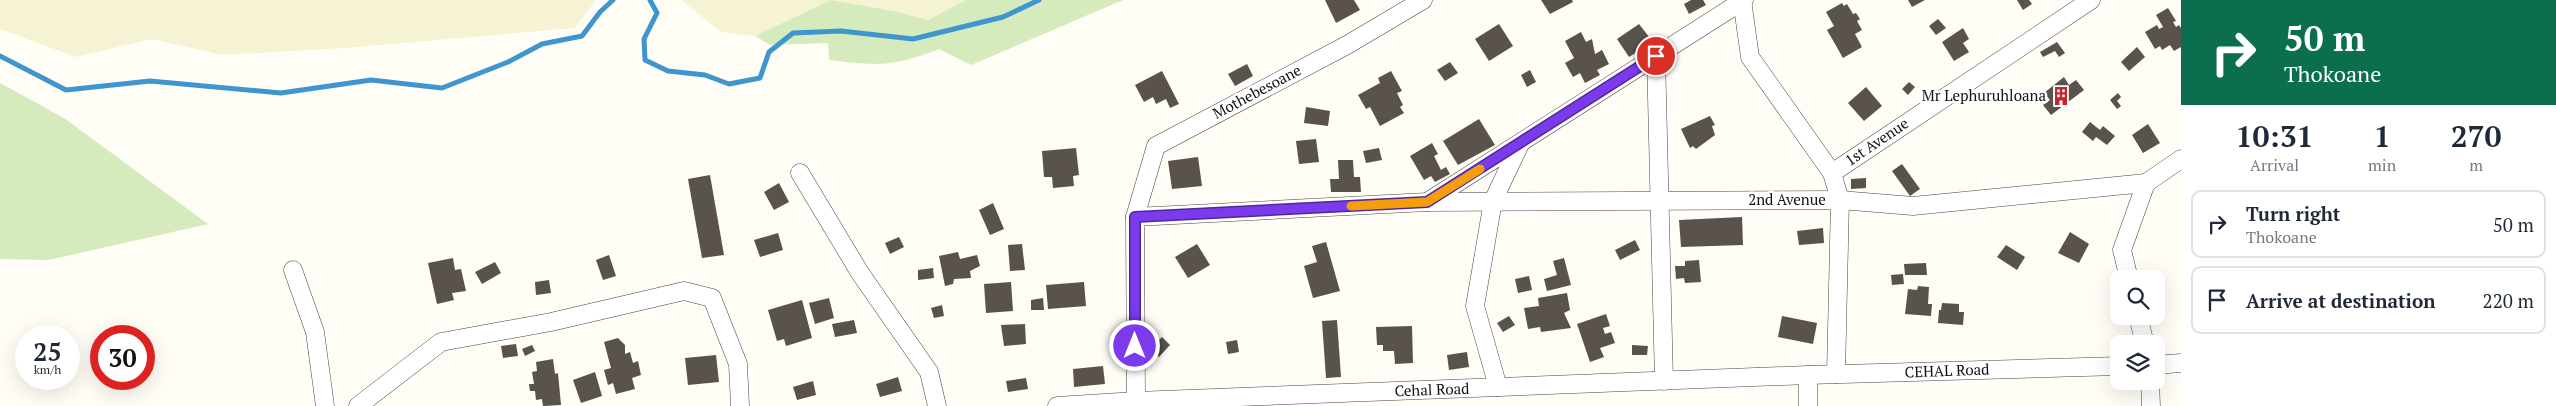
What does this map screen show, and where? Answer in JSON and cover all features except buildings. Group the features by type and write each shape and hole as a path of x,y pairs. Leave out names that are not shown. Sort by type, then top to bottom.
{"street":[{"name":"Mothebesoane","path":"1136,401 1135,217 1156,146 1346,44 1423,0"},
{"path":"1427,202 1743,0 1750,57 1832,173"},
{"name":"1st Avenue","path":"1836,374 1840,200 1832,173 2091,0"},
{"path":"1656,56 1664,380"},
{"path":"1498,387 1475,306 1493,202 1520,143"},
{"name":"2nd Avenue","path":"1135,217 1427,202 1840,200 1913,206 2146,182 2181,159"},
{"path":"800,173 860,273 929,372 937,406"},
{"path":"2127,270 2122,250 2146,182"},
{"path":"293,270 315,332 325,406"},
{"path":"358,406 441,342 551,322 684,292 712,298 738,364 740,406"},
{"path":"2165,365 2181,364"},
{"name":"CEHAL Road","path":"1808,375 2110,366"},
{"path":"1808,375 1808,406"},
{"name":"Cehal Road","path":"1057,406 1136,401 1808,375"},
{"path":"2150,390 2151,406"}],"shaded area":[{"path":"0,0 596,0 575,28 345,48 222,55 152,39 76,57 0,29"},
{"path":"681,0 831,0 755,36 721,32"},
{"path":"831,0 966,0 928,20 894,11"}],"green space":[{"path":"831,0 894,11 928,20 966,0 1123,0 971,65 939,49 909,59 885,64 829,60 828,43 770,45 755,36"},
{"path":"0,83 64,118 208,224 49,260 0,259"}],"waterway":[{"path":"0,56 66,90 150,81 281,93 371,80 442,88 508,62 542,44 582,36 600,12 613,0"},
{"path":"650,0 657,13 644,39 645,60 668,71 705,75 729,84 760,78 769,52 793,33 841,31 913,39 1003,17 1039,0"}],"slow traffic":[{"path":"1351,206 1427,202 1480,169"}],"place":[{"name":"Mr Lephuruhloana","path":"2061,96"}],"route":[{"path":"1135,346 1135,217 1427,202 1656,56"}]}
